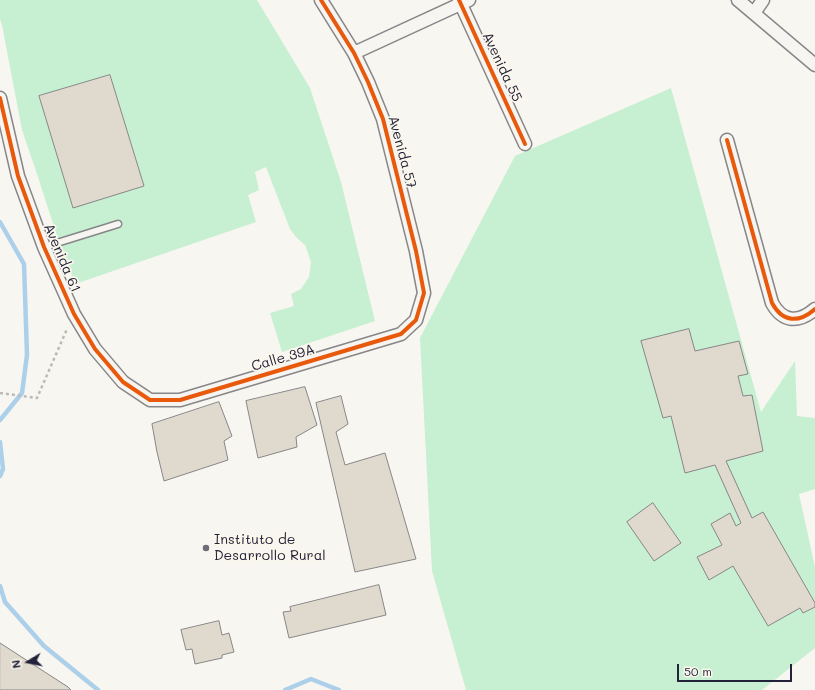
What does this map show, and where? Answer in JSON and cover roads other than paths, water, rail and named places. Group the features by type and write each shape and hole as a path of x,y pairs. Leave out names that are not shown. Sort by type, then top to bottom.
{"street":[{"name":"Avenida 57","path":"322,0 354,53 383,119 416,251 424,293 416,320"},
{"path":"738,0 815,65"},
{"path":"754,13 764,0"},
{"path":"354,53 463,1"},
{"name":"Avenida 55","path":"463,1 525,144"},
{"name":"Avenida 61","path":"0,98 18,176 44,247 74,314 95,349 123,382 150,400"},
{"path":"727,140 772,303 775,309 783,316 796,319 807,316 815,309"},
{"name":"Calle 39A","path":"150,400 180,400 402,334 416,320"}],"lane":[{"path":"44,247 118,224"}],"waterway":[{"path":"0,222 24,264 27,355 22,393 0,420"},
{"path":"0,442 3,469 0,476"},
{"path":"0,586 5,602 44,646 98,690"},
{"path":"285,690 311,679 339,690"}],"place":[{"name":"Instituto de Desarrollo Rural","path":"206,548"}]}
